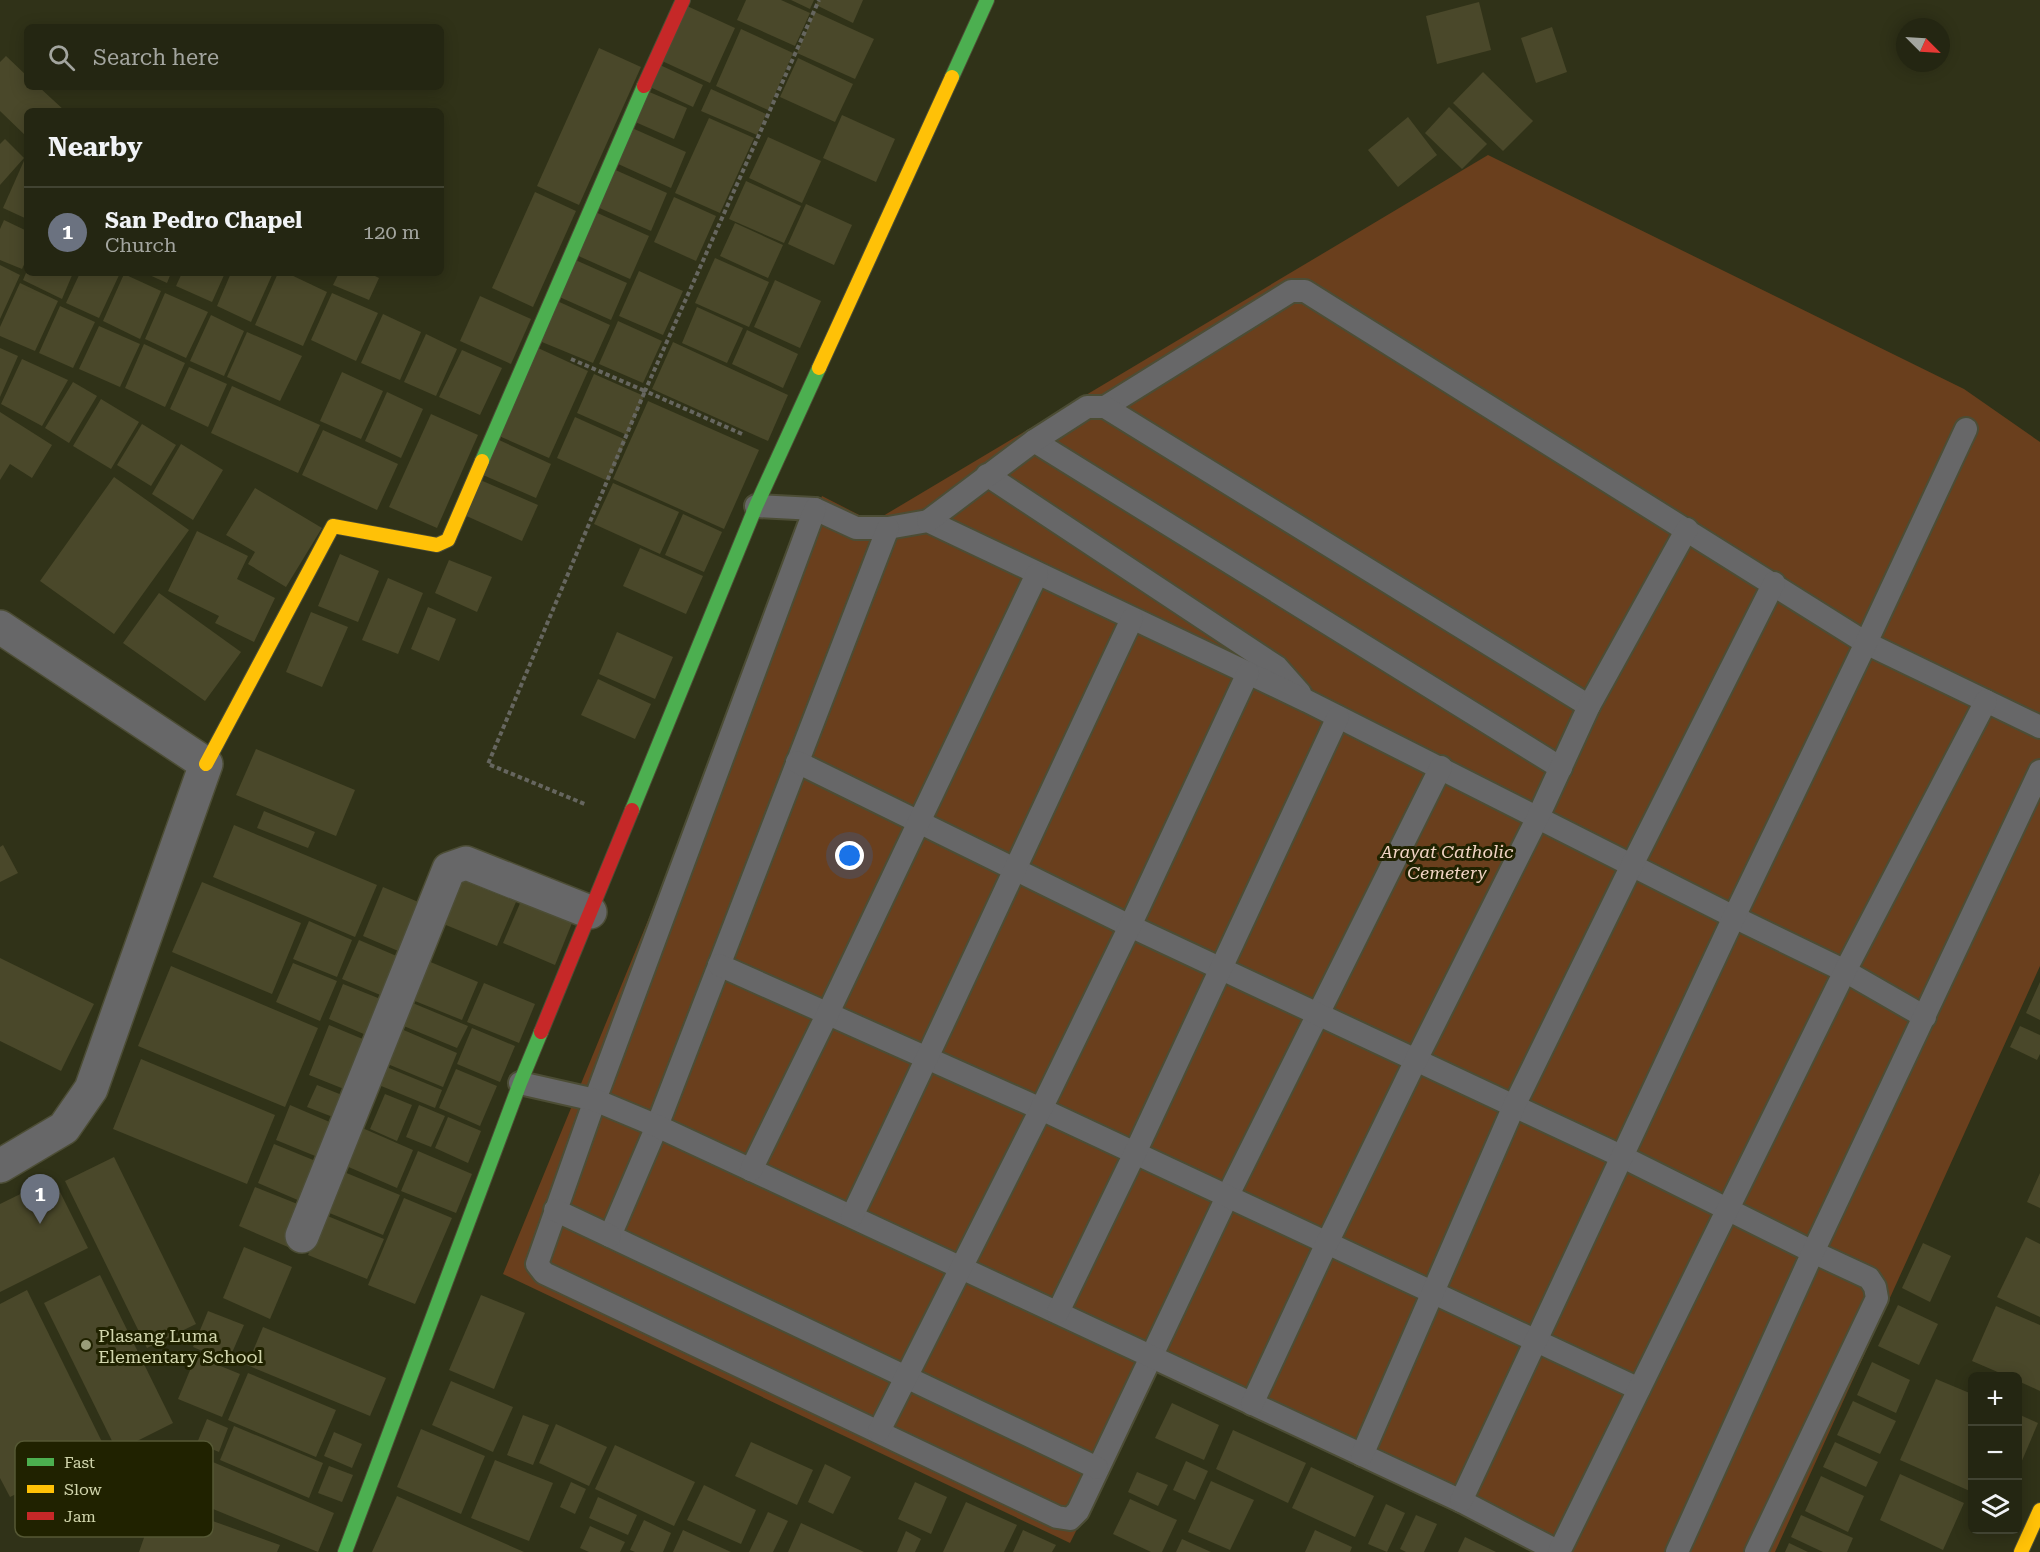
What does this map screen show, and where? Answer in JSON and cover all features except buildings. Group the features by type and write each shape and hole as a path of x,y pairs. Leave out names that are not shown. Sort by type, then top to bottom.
{"street":[{"path":"0,1166 64,1128 91,1089 206,764 333,526 437,545 448,540 598,190 683,0"},
{"path":"345,1552 520,1083 756,506 987,0"},
{"path":"0,627 206,764"},
{"path":"302,1236 449,869 466,863 590,912"},
{"path":"2020,1552 2040,1510"}],"lane":[{"path":"756,506 815,509 855,528 888,528 928,521 1034,441 1087,408 1106,407 1291,291 1305,291 1866,643 2040,727"},
{"path":"1106,407 1589,706"},
{"path":"1461,1501 1734,917 1966,429"},
{"path":"1034,441 1561,768"},
{"path":"987,475 1276,668 1307,700"},
{"path":"815,509 595,1100 537,1264 544,1273 1058,1517 1070,1520 1078,1511 1227,1197 1441,767"},
{"path":"928,521 1307,700 1845,971 1925,1017"},
{"path":"610,1236 657,1126 888,528"},
{"path":"1252,1404 1327,1243 1538,817 1589,706 1687,529"},
{"path":"751,1170 1037,574"},
{"path":"1362,1455 1514,1106 1632,865 1774,584"},
{"path":"852,1216 1132,619"},
{"path":"879,1431 1041,1109 1130,926 1248,673"},
{"path":"520,1083 595,1100 657,1126 1461,1501 1559,1552 1845,971 1986,701"},
{"path":"1058,1312 1135,1153 1338,717"},
{"path":"797,762 1130,926 1623,1157 1869,1278 1875,1287 1877,1298 1756,1552"},
{"path":"1677,1552 1813,1252 2040,771"},
{"path":"719,964 1041,1109 1639,1389"},
{"path":"555,1210 1097,1468"}],"path":[{"path":"627,821 488,764 645,391 819,0"},
{"path":"533,342 781,451"}],"green space":[{"name":"Arayat Catholic Cemetery","path":"1488,155 1964,389 2040,442 2040,966 1775,1552 1536,1552 1463,1513 1157,1370 1070,1543 503,1274 822,496 873,522"}],"traffic: fast":[{"path":"952,77 987,0"},
{"path":"482,461 644,86"},
{"path":"632,810 756,506 819,368"},
{"path":"345,1552 541,1032"}],"traffic: slow":[{"path":"819,368 952,77"},
{"path":"206,764 333,526 437,545 448,540 482,461"},
{"path":"2021,1552 2040,1510"}],"traffic: jam":[{"path":"644,86 683,0"},
{"path":"541,1032 632,810"}],"place":[{"name":"San Pedro Chapel","path":"40,1224"},
{"name":"Plasang Luma Elementary School","path":"86,1345"}]}
